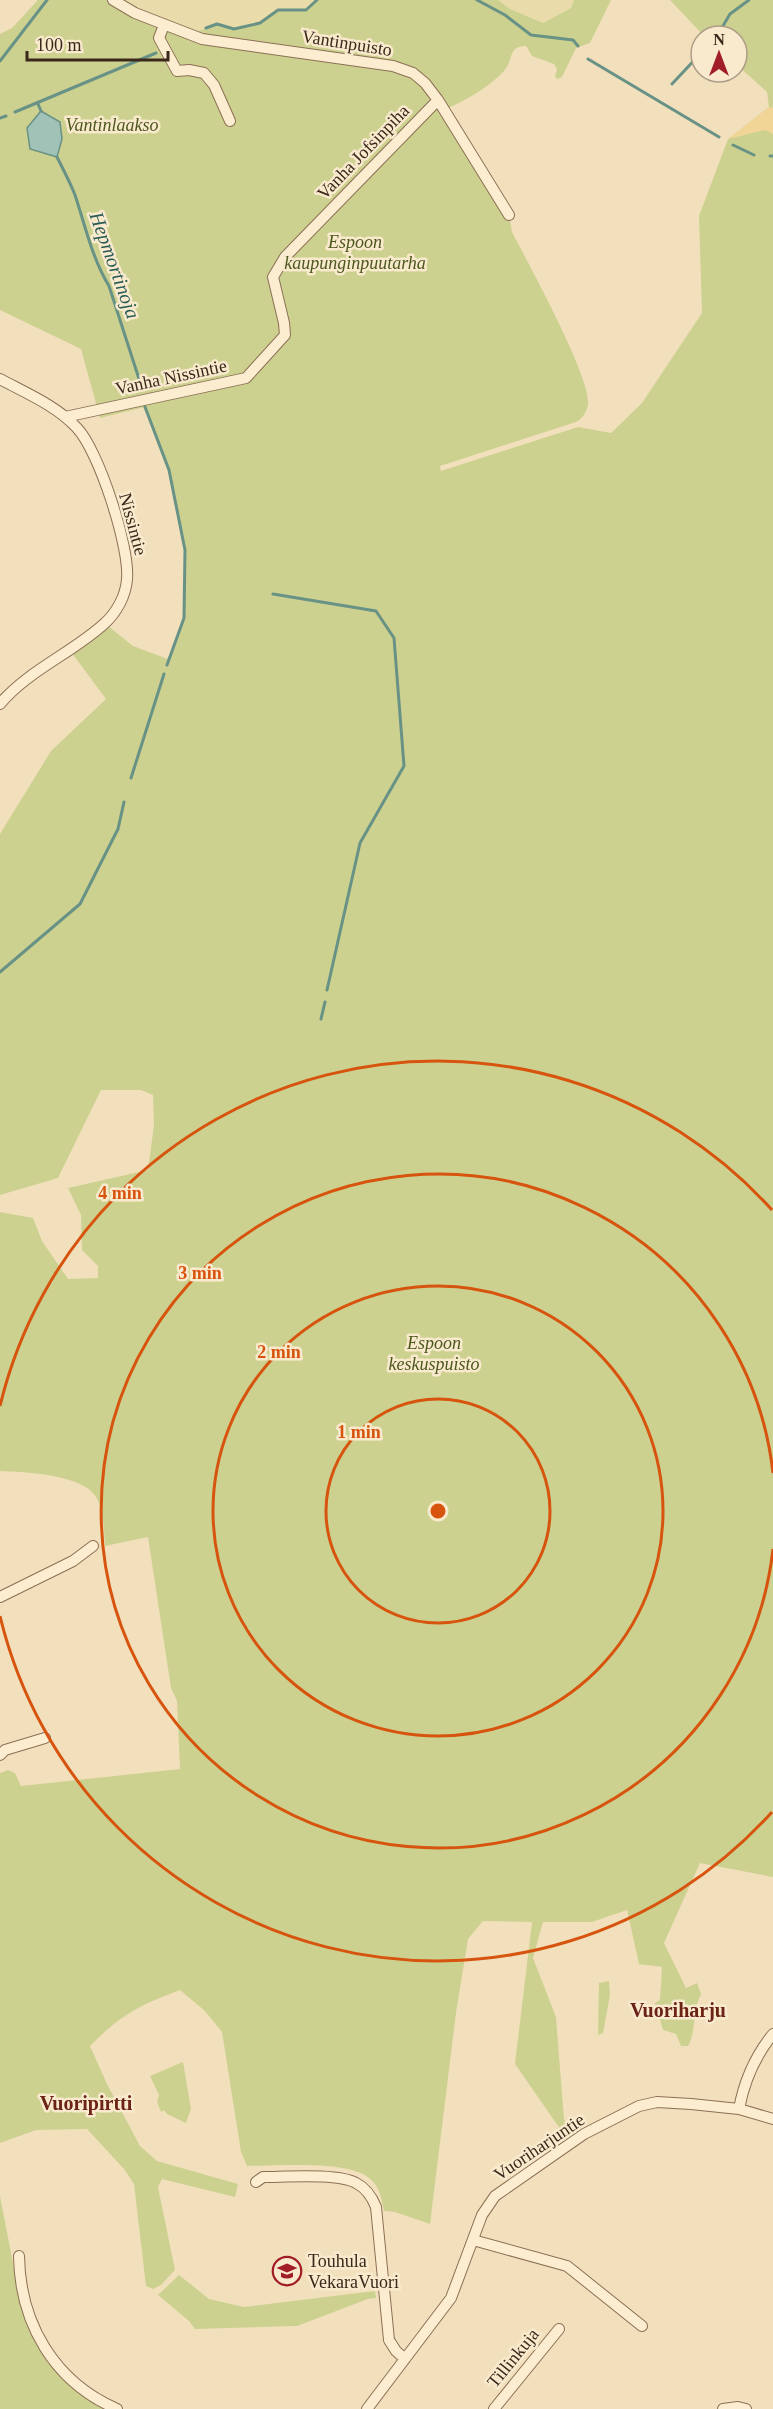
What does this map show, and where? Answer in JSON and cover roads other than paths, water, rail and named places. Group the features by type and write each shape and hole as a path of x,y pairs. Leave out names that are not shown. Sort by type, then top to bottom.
{"street":[{"name":"Vantinpuisto","path":"113,0 164,25 202,39 393,66 413,73 425,83 438,100 509,215"},
{"path":"164,25 159,38 177,71 204,72 214,85 230,121"},
{"name":"Vanha Jofsinpiha","path":"313,227 390,151 421,114 438,100"},
{"name":"Vanha Nissintie","path":"65,417 246,378 285,335 273,277 285,257 313,227"},
{"name":"Nissintie","path":"0,379 65,417 78,429 89,445 111,503 127,562 128,578 124,594 105,623 14,690 0,704"},
{"path":"0,1597 73,1561 93,1546"},
{"path":"0,1755 5,1750 45,1738"},
{"path":"739,2109 743,2089 758,2056 773,2034"},
{"name":"Vuoriharjuntie","path":"367,2409 451,2298 482,2215 495,2196 584,2134 639,2106 670,2102 739,2109 773,2119"},
{"path":"256,2182 263,2177 345,2179 358,2184 372,2196 376,2207 389,2340 405,2359"},
{"path":"472,2240 567,2266 642,2326"},
{"path":"19,2256 21,2291 27,2312 45,2347 64,2373 77,2385 117,2409"},
{"name":"Tillinkuja","path":"494,2409 559,2329"},
{"path":"723,2409 738,2407 746,2409"}],"water":[{"path":"41,111 60,122 62,139 57,157 30,149 27,128"}],"waterway":[{"path":"0,61 47,0"},
{"path":"206,28 217,24 234,29 260,23 278,10 306,10 317,0"},
{"path":"477,0 505,15 531,35 573,40 578,46"},
{"path":"724,24 730,14 749,0"},
{"path":"15,112 156,53"},
{"path":"588,59 719,137"},
{"path":"672,84 689,66"},
{"path":"38,104 41,111"},
{"path":"0,118 6,116"},
{"path":"733,145 754,155"},
{"name":"Hepmortinoja","path":"57,157 73,190 93,253 109,286 141,385"},
{"name":"Hepmortinoja","path":"145,407 169,470 185,550 184,618 167,665"},
{"path":"273,594 376,611 394,638 404,766 360,843 327,990"},
{"name":"Hepmortinoja","path":"131,778 164,674"},
{"name":"Hepmortinoja","path":"0,972 80,904 118,829 124,802"},
{"path":"321,1019 325,1002"}],"place":[{"name":"Touhula VekaraVuori","path":"287,2271"}],"district":[{"name":"Vuoriharju","path":"678,2010"},
{"name":"Vuoripirtti","path":"86,2103"}],"park label":[{"name":"Vantinlaakso","path":"112,125"},
{"name":"Espoon kaupunginpuutarha","path":"355,252"},
{"name":"Espoon keskuspuisto","path":"434,1353"}]}
